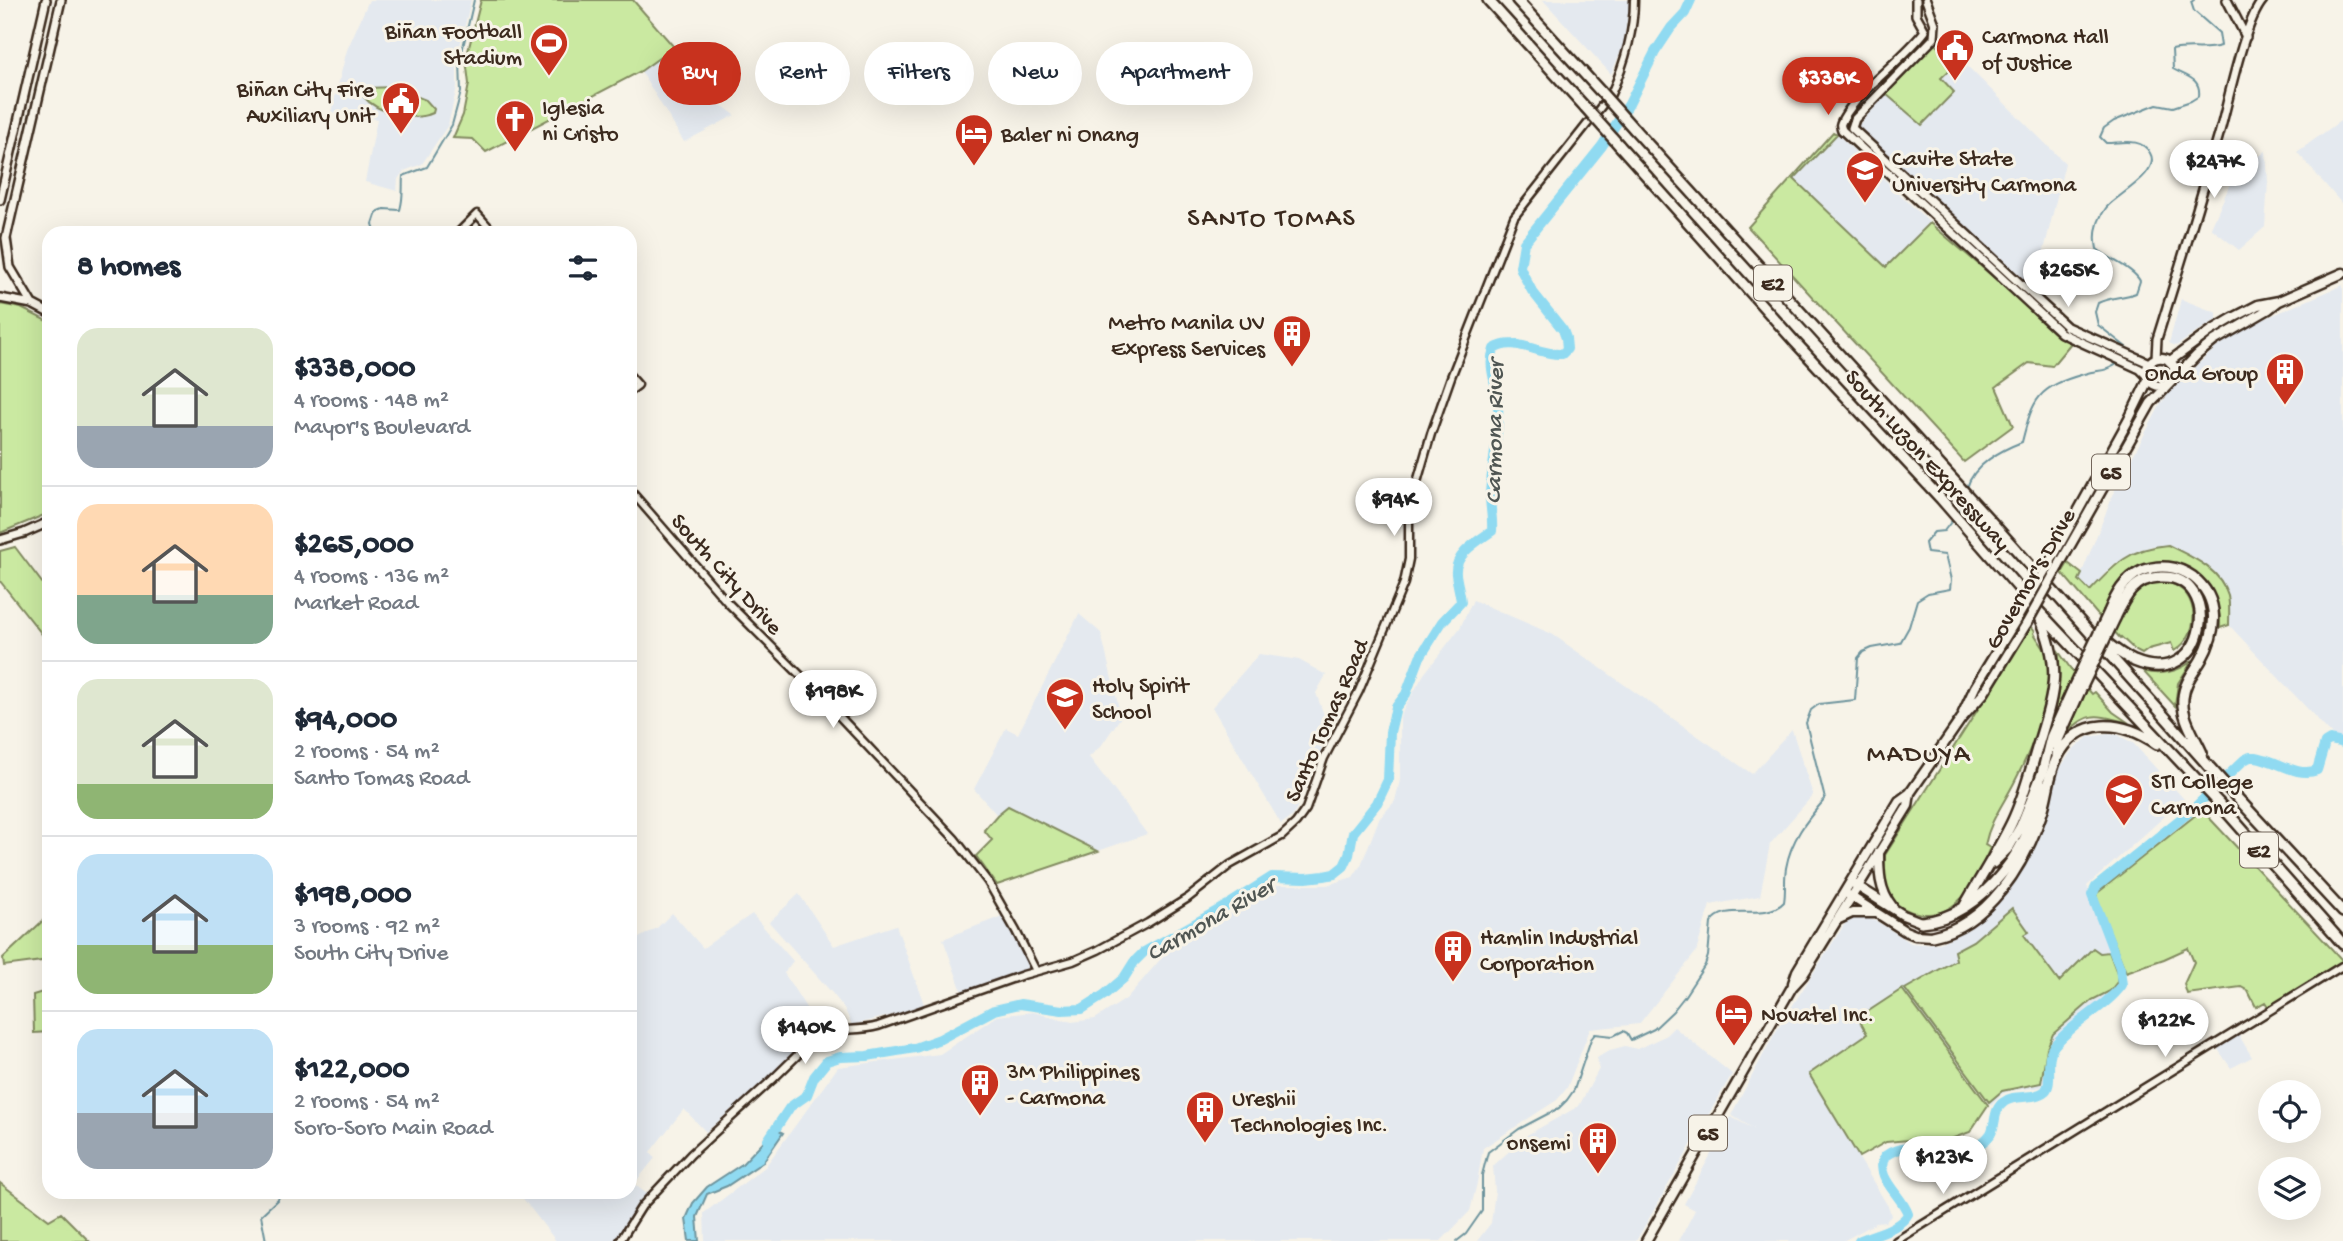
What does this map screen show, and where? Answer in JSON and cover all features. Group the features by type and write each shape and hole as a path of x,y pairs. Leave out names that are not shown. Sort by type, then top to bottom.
{"highway":[{"name":"South Luzon Expressway","path":"1488,0 1786,332 1941,499 2035,607 2202,784 2343,944"},
{"name":"South Luzon Expressway","path":"1517,0 2343,912"},
{"name":"Governor's Drive","path":"2170,361 2211,331 2258,305 2279,301 2343,273"},
{"name":"Governor's Drive","path":"1792,987 1803,975 1835,921 1899,801 1910,793 1961,719 1984,693 2151,403 2214,341 2279,301"},
{"path":"2147,378 2158,386 2172,380 2175,369 2170,361 2164,358 2152,361"},
{"name":"65","path":"2147,378 2152,361"},
{"name":"Governor's Drive","path":"1961,719 1975,687 2051,560 2147,378"},
{"path":"1854,884 1908,918 1921,922 1941,920 1954,914 1993,883 2018,850 2036,811 2050,737 2112,615 2119,591 2127,580 2152,568 2168,567 2183,571 2197,580 2207,592 2214,611 2214,631 2185,687 2182,704 2207,764"},
{"path":"2083,626 2122,655 2142,664 2155,666 2168,665 2185,656 2194,647 2200,630 2200,608 2195,597 2186,585 2171,578 2149,579 2135,586 2112,615"},
{"path":"1964,907 2022,799 2052,697 2055,673 2052,650 2035,607"},
{"path":"1848,895 1909,933 1932,936 1954,929 1979,914 2019,866 2041,816 2057,758 2058,740 2077,688"},
{"path":"2057,758 2077,734 2089,728 2107,725 2135,732 2172,755"},
{"path":"1982,874 2011,843 2021,826 2042,774"},
{"name":"Governor's Drive","path":"1854,884 1879,852 1908,806 1910,793"},
{"path":"1879,852 1883,891 1896,911"},
{"name":"Governor's Drive","path":"1646,1241 1792,987 1797,971 1848,895"},
{"path":"1835,921 1852,913 1878,914"}],"main road":[{"path":"0,200 46,0"},
{"path":"32,304 3,251 61,0"},
{"path":"1916,0 1916,15 1925,31 1858,100 1840,125 1845,134 2061,333 2135,363 2147,378"},
{"path":"1926,0 1936,24 1934,38 1855,119 1853,130 2067,327 2104,349"},
{"name":"65","path":"2152,361 2246,37 2253,16 2263,0"},
{"path":"2228,2 2246,37"},
{"path":"0,298 32,304 42,309"},
{"path":"2135,363 2152,361"},
{"path":"0,540 42,526"}],"street":[{"name":"Santo Tomas Road","path":"620,1241 642,1206 691,1154 772,1080 813,1038 824,1032 858,1031 878,1026 1083,957 1148,923 1188,898 1230,865 1282,836 1296,823 1306,808 1324,758 1359,691 1404,583 1409,559 1409,510 1431,434 1514,217 1611,94 1620,75 1634,18 1634,0"},
{"path":"465,226 477,215 488,226"},
{"name":"South City Drive","path":"637,498 728,603 836,712 955,839 988,881 1036,971"},
{"path":"1896,1241 2258,1016 2342,966 2343,968"}],"shaded area":[{"path":"369,0 471,0 457,58 457,87 448,125 422,164 404,171 398,179 397,191 365,182 377,119 331,112 347,50"},
{"path":"1543,0 1630,0 1623,47 1611,74"},
{"path":"1938,37 2065,163 2034,292 1855,129"},
{"path":"658,59 658,99 641,71"},
{"path":"662,105 721,105 735,115 684,142"},
{"path":"2343,119 2343,205 2297,152"},
{"name":"Cavite State University Carmona","path":"1837,134 1930,223 1887,267 1794,179"},
{"path":"2266,151 2268,182 2265,227 2239,250 2211,228 2234,175"},
{"path":"2343,285 2343,741 2332,735 2229,625 2228,597 2221,583 2152,546 2113,565 2089,591 2079,580 2117,485 2161,404 2174,386 2217,347 2248,326"},
{"path":"2181,299 2217,313 2217,319 2176,346 2169,343"},
{"path":"1473,600 1552,634 1752,774 1792,730 1813,795 1770,844 1760,896 1710,905 1696,952 1639,1024 1590,1029 1567,1088 1557,1100 1483,1148 1470,1211 1441,1241 705,1241 704,1213 765,1167 838,1067 940,1054 997,1016 1033,1012 1072,1022 1095,1019 1126,999 1166,953 1277,885 1327,885 1353,877 1361,865 1379,819 1395,801 1400,780 1400,716 1424,674 1460,628"},
{"name":"Holy Spirit School","path":"1079,614 1101,633 1121,717 1101,746 1089,757 1147,834 1098,851 1009,807 997,815 974,789 1006,728 1018,734"},
{"path":"1259,654 1299,660 1326,675 1316,693 1324,715 1321,752 1293,816 1281,824 1212,707"},
{"path":"2118,735 2133,743 2184,799 2087,886 2119,974 2119,985 2052,1042 2041,1087 2009,1091 1991,1105 1901,989 1858,1018 1868,1034 1809,1075 1889,1208 1891,1216 1885,1222 1876,1223 1843,1241 1679,1241 1695,1210 1684,1204 1731,1117 1754,1129 1731,1115 1775,1033 1844,925 1862,916 1878,922 1911,943 1921,944 1940,943 1969,929 2029,860 2059,770 2070,753 2088,737"},
{"path":"799,894 834,946 896,925 925,1007 852,1025 833,994 769,922"},
{"path":"672,913 703,948 752,914 793,961 784,973 820,1030 706,1132 684,1109 650,1152 655,1158 637,1180 637,939 657,928"},
{"path":"1005,915 1031,968 963,994 943,939"},
{"path":"1674,1027 1732,1074 1636,1241 1477,1241 1491,1223 1495,1191 1493,1166 1527,1135 1579,1106 1599,1069 1597,1058 1610,1050 1625,1046 1637,1049 1665,1036"},
{"path":"2237,1032 2252,1057 2231,1068 2215,1045"},
{"path":"637,1186 648,1195 617,1241 556,1241 523,1199 637,1199"}],"green space":[{"name":"Biñan Football Stadium","path":"481,0 633,0 670,42 658,42 658,59 641,71 486,152 473,139 453,138 463,115 469,84 466,59"},
{"path":"1935,43 1955,65 1941,78 1954,92 1922,125 1886,94"},
{"path":"393,87 426,100 434,109 433,113 416,117 396,114 377,107 363,96 364,90 368,88"},
{"path":"1833,132 1837,134 1794,179 1886,267 1930,223 2071,343 2052,366 2029,363 1996,387 2013,426 1964,462 1748,227"},
{"path":"0,304 21,308 42,318 42,516 0,533"},
{"path":"2168,545 2204,564 2219,578 2228,596 2229,625 2220,628 2218,609 2201,578 2187,568 2171,563 2154,563 2137,568 2121,580 2112,594 2102,620 2062,573 2068,563 2082,574 2079,580 2090,591 2124,559 2143,550"},
{"path":"15,547 42,583 42,634 0,581 0,551"},
{"path":"2160,582 2173,584 2183,590 2189,599 2193,610 2190,633 2184,643 2174,651 2171,643 2149,649 2142,654 2113,630 2136,593"},
{"path":"2031,626 2047,656 2049,671 2045,704 2028,753 1990,828 1985,845 1990,848 1983,865 1965,895 1944,911 1928,914 1903,908 1888,894 1884,877 1885,855"},
{"path":"2059,652 2075,675 2046,733 2059,686"},
{"path":"2193,660 2178,683 2175,706 2143,671 2169,672"},
{"path":"2086,687 2129,723 2101,717 2086,718 2063,737"},
{"path":"1008,806 1098,851 997,885 976,856 992,840 984,830"},
{"path":"2202,810 2343,961 2269,1008 2265,1002 2256,1007 2248,991 2241,987 2187,994 2184,984 2194,962 2188,948 2126,972 2098,902 2096,894"},
{"path":"2012,908 2029,932 2024,935 2059,982 2093,948 2100,953 2109,952 2117,973 2117,982 2110,991 2092,1000 2053,1034 2047,1048 2041,1083 2002,1091 1989,1102 1905,989 1956,960 1954,951 1973,941"},
{"path":"42,922 42,961 4,966 3,958"},
{"path":"1902,989 1988,1105 1970,1132 1940,1143 1909,1140 1886,1142 1859,1157 1809,1074 1867,1034 1858,1018"},
{"path":"42,992 42,1032 34,1033 33,995"},
{"path":"0,1183 49,1220 61,1213 89,1241 0,1241"}],"water":[{"path":"775,1129 783,1133 763,1162 727,1186 707,1194 697,1217 699,1241 689,1241 686,1219 693,1203 707,1187 742,1164"}],"waterway":[{"path":"374,226 377,212 384,209 400,210 403,176 427,167 452,125 461,92 460,60 474,0"},
{"name":"Carmona River","path":"768,1140 790,1107 807,1095 814,1077 827,1061 915,1048 940,1039 994,1010 1020,1004 1062,1010 1082,1009 1124,978 1144,952 1272,877 1324,876 1334,874 1344,866 1353,833 1377,803 1388,780 1390,732 1396,707 1406,694 1420,657 1442,622 1461,602 1456,574 1459,560 1468,549 1492,531 1490,494 1498,414 1492,369 1494,349 1510,344 1553,354 1562,354 1567,349 1563,330 1532,291 1520,267 1524,243 1602,146 1629,104 1655,52 1685,13 1691,0"},
{"path":"2124,350 2126,347 2098,325 2095,312 2098,303 2136,293 2140,281 2132,272 2097,249 2096,233 2106,208 2144,176 2152,161 2150,153 2142,145 2131,142 2106,143 2100,137 2104,128 2114,121 2157,104 2173,107 2199,96 2198,85 2188,76 2173,69 2172,50 2221,46 2219,33 2194,11 2191,2 2194,0"},
{"path":"1967,488 1982,465 2005,449 2022,442 2034,405 2047,390 2069,379 2106,369 2120,362"},
{"path":"1957,514 1965,497"},
{"path":"1457,1241 1466,1234 1482,1211 1482,1175 1488,1152 1519,1129 1559,1108 1567,1100 1574,1090 1595,1034 1613,1036 1623,1031 1631,1040 1654,1029 1673,1011 1705,965 1711,923 1717,916 1735,912 1766,911 1784,902 1788,858 1806,822 1825,799 1806,723 1811,710 1819,704 1855,700 1858,658 1863,652 1900,643 1909,627 1917,600 1928,593 1950,589 1951,580 1945,555 1927,553 1925,543 1934,532 1944,531 1954,518"},
{"path":"1859,1241 1899,1224 1908,1214 1885,1179 1882,1164 1885,1156 1906,1148 1957,1153 1983,1142 1992,1131 2000,1105 2008,1099 2035,1096 2045,1091 2048,1087 2050,1057 2054,1046 2122,985 2120,968 2092,895 2096,887 2193,809 2244,760 2256,757 2294,770 2309,772 2317,770 2325,743 2330,740 2343,743"},
{"path":"266,1241 261,1215 278,1199"}],"place":[{"name":"Biñan Football Stadium","path":"549,77"},
{"name":"Carmona Hall of Justice","path":"1955,82"},
{"name":"Biñan City Fire Auxiliary Unit","path":"401,135"},
{"name":"Iglesia ni Cristo","path":"515,153"},
{"name":"Baler ni Onang","path":"974,167"},
{"name":"Cavite State University Carmona","path":"1865,204"},
{"name":"Metro Manila UV Express Services","path":"1292,368"},
{"name":"Onda Group","path":"2285,406"},
{"name":"Holy Spirit School","path":"1065,731"},
{"name":"STI College Carmona","path":"2124,827"},
{"name":"Hamlin Industrial Corporation","path":"1453,983"},
{"name":"Novatel Inc.","path":"1734,1047"},
{"name":"3M Philippines - Carmona","path":"980,1117"},
{"name":"Ureshii Technologies Inc.","path":"1205,1144"},
{"name":"onsemi","path":"1598,1175"}],"district":[{"name":"SANTO TOMAS","path":"1272,216"},
{"name":"MADUYA","path":"1919,752"}]}
